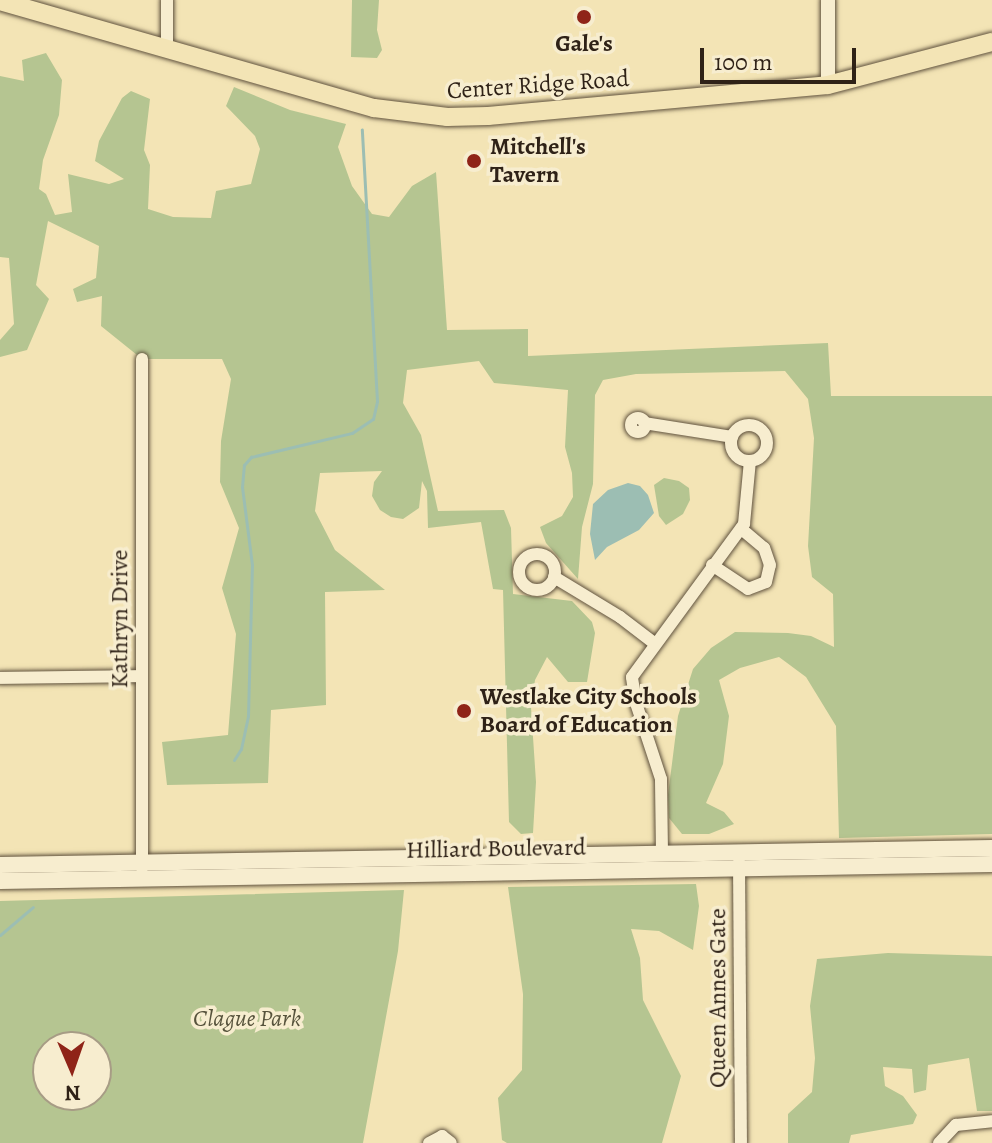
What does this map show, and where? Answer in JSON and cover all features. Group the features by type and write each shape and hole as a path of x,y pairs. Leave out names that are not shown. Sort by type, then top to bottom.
{"main road":[{"name":"Center Ridge Road","path":"0,1 374,108 447,117 828,85 992,42"},
{"name":"Hilliard Boulevard","path":"0,865 142,871 739,860 992,848"},
{"name":"Hilliard Boulevard","path":"0,881 142,871 662,853 739,860 992,864"}],"street":[{"path":"167,0 167,48"},
{"path":"828,0 828,85"},
{"name":"Kathryn Drive","path":"142,359 142,871"},
{"path":"644,423 732,437"},
{"path":"742,427 761,429 767,446 759,458 750,461 739,458 732,448 732,437 742,427"},
{"path":"662,853 661,779 639,716 632,677 654,643 741,529 749,500 750,461"},
{"path":"712,565 748,589 766,582 770,570 764,548 741,529"},
{"path":"554,577 620,617 654,643"},
{"path":"0,678 142,676"},
{"name":"Queen Annes Gate","path":"739,860 741,1143"},
{"path":"939,1143 956,1125 992,1121"},
{"path":"429,1143 442,1136 451,1143"}],"green space":[{"path":"352,0 379,0 377,30 382,50 377,58 351,57"},
{"path":"46,53 62,80 59,115 43,160 39,189 46,194 55,215 72,212 68,174 109,184 124,179 95,161 99,141 122,98 131,91 150,99 144,150 150,165 148,209 173,217 211,218 216,191 251,184 260,149 255,136 226,106 234,87 290,110 346,124 338,147 352,186 372,214 389,217 412,186 436,172 447,330 528,329 528,356 828,343 831,396 992,396 992,834 839,838 836,726 806,677 779,657 740,668 719,680 729,716 723,764 706,803 724,812 734,824 709,834 682,834 669,818 668,795 678,716 693,669 711,648 735,632 811,636 834,647 833,594 812,577 808,546 814,438 808,399 785,371 636,374 603,380 595,395 593,484 582,527 578,579 546,543 540,527 562,516 573,497 572,473 565,447 568,390 494,383 479,361 407,370 403,403 421,435 438,511 504,510 511,528 513,594 572,601 592,622 595,633 587,682 568,682 547,657 535,680 531,707 536,782 533,833 521,834 509,822 503,590 493,589 481,522 428,528 427,491 422,481 419,508 403,519 391,517 380,510 372,496 374,482 382,471 320,473 315,511 335,550 385,590 325,592 326,705 271,710 268,783 167,785 162,742 228,735 236,634 222,588 239,528 220,482 221,441 231,379 222,359 142,359 101,326 102,296 77,302 73,289 96,278 99,246 48,221 36,285 49,299 27,350 0,357 0,340 14,324 9,258 0,257 0,76 24,81 22,60"},
{"path":"664,478 679,481 689,488 690,500 683,514 666,525 659,516 654,485"},
{"path":"696,884 699,906 693,950 659,931 631,929 640,958 643,1000 681,1076 662,1143 507,1143 502,1140 498,1098 522,1070 523,994 508,887"},
{"name":"Clague Park","path":"404,890 398,951 363,1143 0,1143 0,901"},
{"path":"888,953 992,956 992,1111 977,1111 969,1058 928,1065 926,1090 914,1093 912,1069 883,1067 885,1086 903,1096 917,1115 913,1124 851,1135 849,1143 788,1143 788,1114 812,1092 815,1058 810,1006 817,959"}],"water":[{"path":"628,483 640,486 648,495 654,513 639,530 607,547 595,560 590,534 593,504 608,490"}],"waterway":[{"path":"234,760 241,749 248,716 252,565 242,487 244,465 251,457 352,433 373,419 377,401 362,129"},
{"path":"0,935 33,907"}],"place":[{"name":"Gale's","path":"584,17"},
{"name":"Mitchell's Tavern","path":"474,161"},
{"name":"Westlake City Schools Board of Education","path":"464,711"}]}
